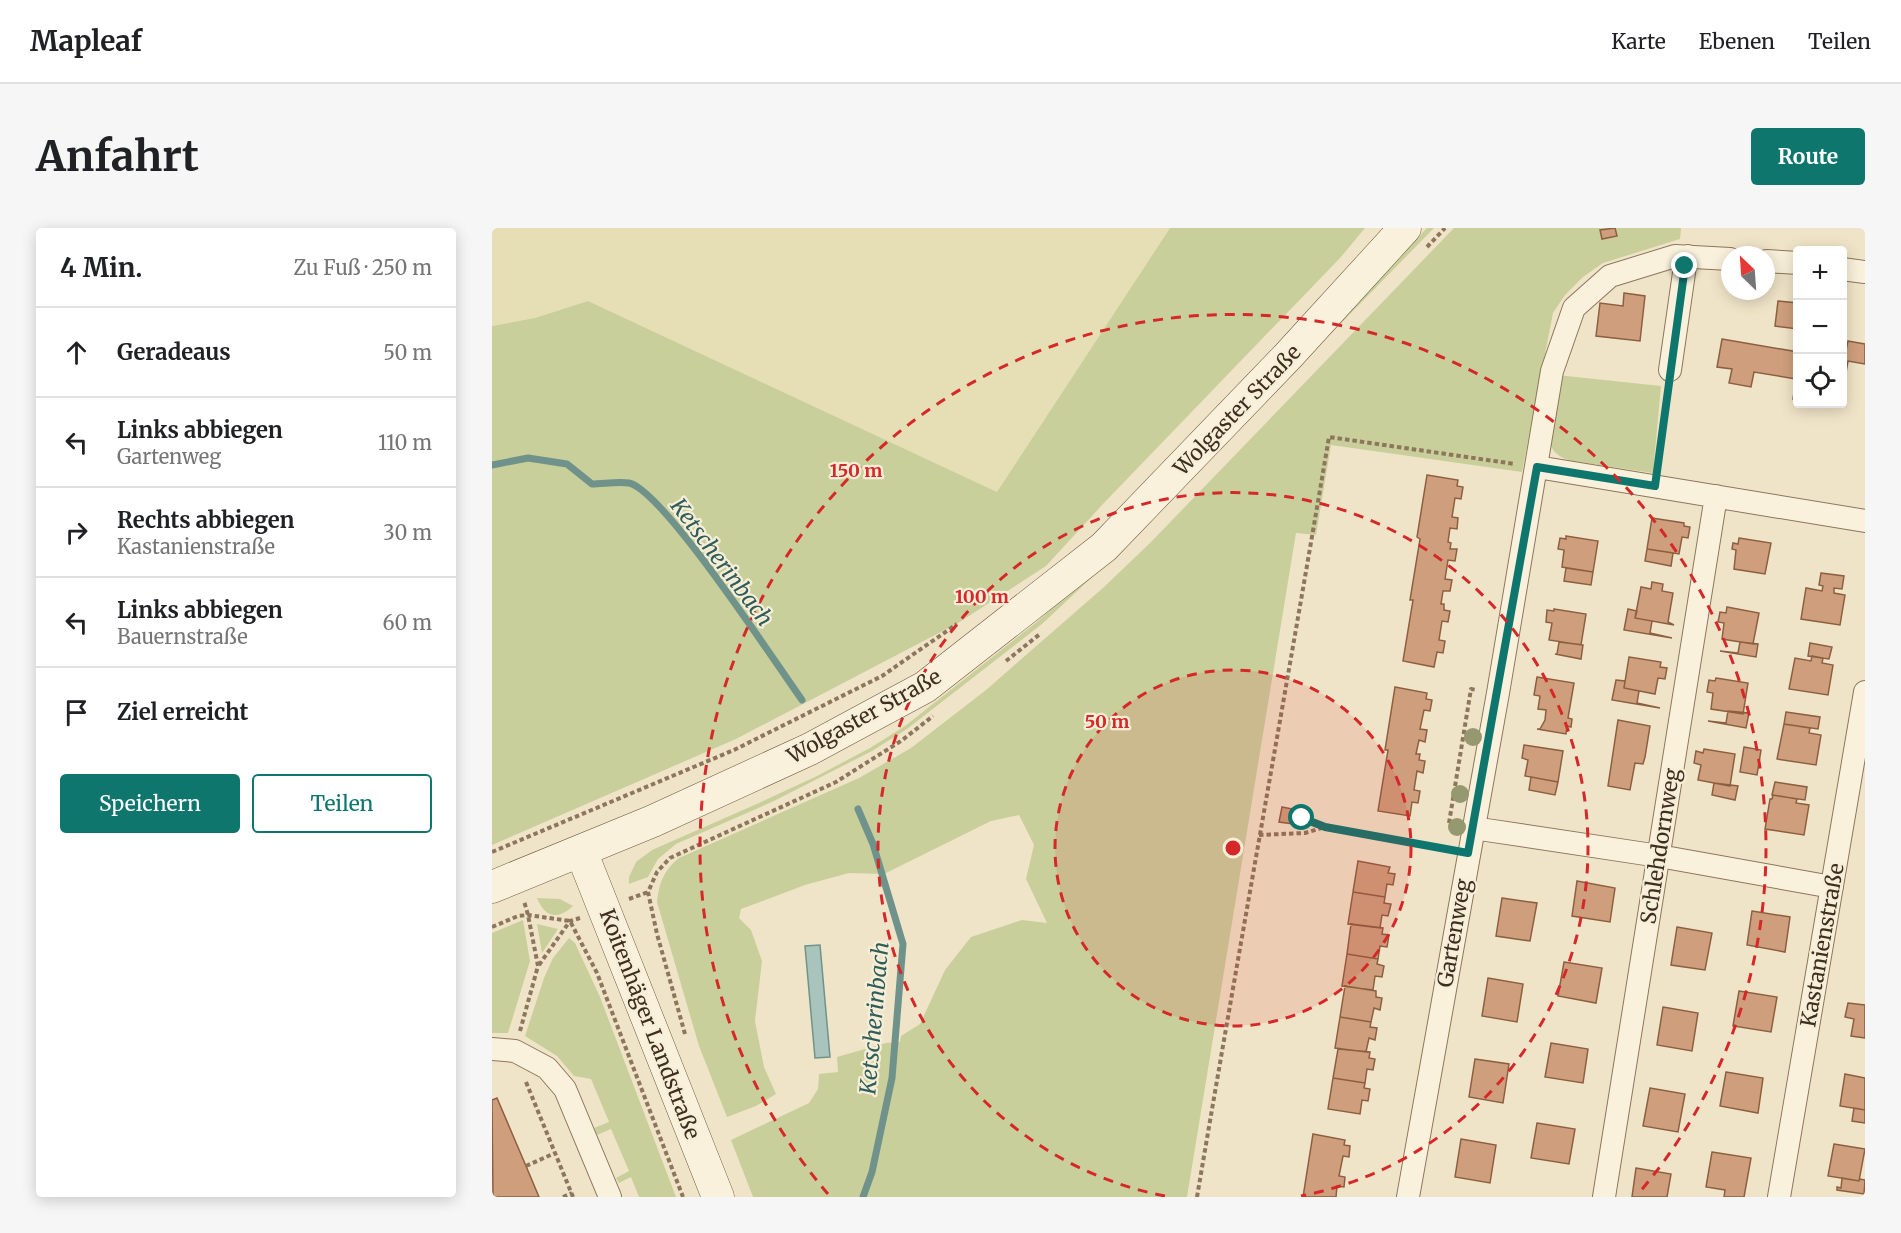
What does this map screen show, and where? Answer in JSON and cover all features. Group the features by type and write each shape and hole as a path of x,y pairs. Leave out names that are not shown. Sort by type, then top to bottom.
{"main road":[{"name":"Wolgaster Straße","path":"492,887 581,851 810,749 925,687 1104,548 1288,356 1413,241"},
{"name":"Koitenhäger Landstraße","path":"581,851 718,1197"}],"street":[{"name":"Gartenweg","path":"1408,1197 1485,766 1552,371 1574,308 1610,276 1675,256 1721,258"},
{"path":"1670,370 1688,256"},
{"path":"1775,262 1793,263"},
{"path":"1847,270 1865,272"},
{"path":"1537,467 1865,521"},
{"name":"Schlehdornweg","path":"1604,1197 1716,496"},
{"name":"Kastanienstraße","path":"1779,1197 1865,692"},
{"path":"1473,828 1659,856 1832,887"},
{"path":"492,1049 515,1051 547,1068 565,1089 610,1197"}],"path":[{"path":"1413,241 1445,228"},
{"path":"1655,486 1670,370"},
{"path":"1197,1197 1329,437 1537,467"},
{"path":"492,852 734,750 882,676 958,623"},
{"path":"1002,664 1046,629"},
{"path":"687,1040 657,934 648,892 657,872 670,858 836,782 900,741 938,712"},
{"path":"1302,818 1325,827 1468,853"},
{"path":"1259,835 1305,833 1325,827"},
{"path":"528,915 538,966"},
{"path":"492,927 518,916 528,915 570,921"},
{"path":"515,1051 538,966 570,921"},
{"path":"570,921 597,973 683,1197"},
{"path":"523,1074 573,1195 563,1197"},
{"path":"526,1166 555,1153"}],"shaded area":[{"path":"492,228 1170,228 997,492 588,301 535,318 492,326"}],"green space":[{"path":"1170,228 1365,228 1341,257 1046,566 958,623 736,739 492,845 492,326 535,318 588,301 997,492"},
{"path":"1427,228 1434,228 1104,566 1042,624 907,729 872,751 774,801 676,844 658,859 648,877 629,884 629,877 636,862 652,850 817,776 870,748 905,726 1038,621 1101,564"},
{"path":"1454,228 1681,228 1680,239 1603,263 1583,277 1565,295 1553,313 1522,472 1331,445 1316,535 1296,533 1187,1197 753,1197 731,1140 809,1103 818,1089 819,1074 838,1072 837,1057 886,1043 900,1042 901,1036 920,1024 945,970 971,937 1022,920 1047,923 1026,879 1034,845 1019,815 991,821 884,874 849,873 805,885 741,909 739,918 751,930 762,961 755,1021 764,1067 776,1094 756,1106 727,1117 699,1046 657,902 659,889 666,872 679,858 859,778 911,748 986,690 1104,587 1152,541"},
{"path":"1557,375 1661,386 1653,473 1572,461 1556,454 1550,442 1549,428"},
{"path":"537,898 560,899 573,906 562,913 552,915 544,910"},
{"path":"523,920 530,961 508,1033 492,1033 492,933"},
{"path":"537,924 558,929 542,953"},
{"path":"569,938 575,943 600,997 676,1197 639,1197 631,1177 619,1183 616,1178 629,1171 611,1129 597,1135 594,1128 609,1122 591,1079 574,1076 557,1056 525,1036 544,978 553,958"}],"water":[{"path":"820,945 830,1057 815,1058 805,946"}],"building":[{"path":"1615,228 1617,236 1602,239 1600,230"},
{"path":"1624,293 1645,296 1640,341 1596,336 1600,303 1623,306"},
{"path":"1778,301 1793,302 1793,328 1775,326"},
{"path":"1722,339 1793,351 1793,378 1754,372 1751,387 1729,383 1732,369 1717,367"},
{"path":"1848,341 1865,344 1865,364 1848,361 1847,367"},
{"path":"1427,475 1458,480 1457,486 1463,487 1461,499 1455,498 1452,517 1458,518 1457,529 1450,528 1448,542 1451,543 1450,549 1457,549 1455,561 1448,560 1445,579 1452,580 1450,591 1443,591 1441,604 1444,604 1444,610 1450,611 1448,622 1442,621 1439,640 1445,641 1443,653 1437,652 1434,667 1403,661 1413,600 1410,600 1420,539 1417,537"},
{"path":"1652,518 1684,523 1684,526 1690,527 1688,538 1682,537 1679,554 1647,549"},
{"path":"1566,536 1598,541 1593,572 1562,567 1564,550 1558,549 1560,538 1566,539"},
{"path":"1739,538 1771,543 1765,574 1734,569 1736,550 1732,549 1733,543 1738,544"},
{"path":"1647,549 1673,553 1671,566 1645,561"},
{"path":"1566,568 1593,572 1591,585 1564,581"},
{"path":"1821,573 1844,576 1842,589 1834,588 1834,593 1845,595 1840,625 1801,619 1806,588 1822,591 1823,586 1819,585"},
{"path":"1652,582 1663,584 1662,591 1673,593 1668,622 1674,625 1635,618 1641,587 1651,589"},
{"path":"1727,607 1759,613 1753,644 1722,639 1724,623 1718,622 1720,612 1726,613"},
{"path":"1554,609 1586,614 1581,645 1549,640 1552,623 1546,622 1547,610 1554,611"},
{"path":"1628,609 1637,611 1635,618 1652,621 1650,633 1672,638 1624,630"},
{"path":"1559,642 1583,645 1581,659 1555,654 1557,654"},
{"path":"1740,642 1758,644 1756,657 1720,651 1738,653"},
{"path":"1810,643 1832,647 1829,659 1808,656"},
{"path":"1812,656 1823,658 1822,663 1833,665 1828,695 1789,689 1795,658 1811,661"},
{"path":"1629,657 1661,662 1660,667 1667,668 1665,679 1658,678 1655,694 1624,688"},
{"path":"1537,677 1574,683 1568,718 1572,719 1571,727 1567,726 1566,734 1537,729 1540,729 1545,720 1546,710 1538,709 1540,696 1534,695"},
{"path":"1716,678 1748,683 1743,714 1711,709 1713,693 1707,692 1709,680 1715,681"},
{"path":"1616,680 1625,681 1624,688 1639,691 1637,703 1660,708 1612,700"},
{"path":"1395,687 1427,693 1426,699 1432,700 1430,711 1424,710 1420,729 1427,730 1425,742 1419,740 1416,754 1420,754 1419,760 1425,761 1423,773 1417,771 1414,790 1420,791 1418,803 1412,802 1410,816 1378,811"},
{"path":"1728,711 1749,713 1746,728 1708,721 1726,723"},
{"path":"1786,712 1820,717 1818,729 1784,724"},
{"path":"1618,720 1650,726 1643,764 1635,763 1630,790 1608,786"},
{"path":"1784,724 1810,728 1809,733 1821,735 1816,765 1777,759"},
{"path":"1524,745 1563,751 1558,782 1525,776 1528,760 1522,758"},
{"path":"1744,747 1761,750 1757,775 1740,772"},
{"path":"1704,749 1735,754 1730,786 1698,780 1701,765 1694,763 1696,751 1703,753"},
{"path":"1531,777 1558,782 1555,795 1529,790"},
{"path":"1775,782 1807,787 1805,800 1772,795"},
{"path":"1714,783 1738,786 1735,800 1712,795"},
{"path":"1773,795 1797,799 1796,803 1809,805 1804,835 1765,829 1770,799"},
{"path":"1282,807 1303,811 1301,825 1279,822"},
{"path":"1358,861 1390,867 1388,873 1395,874 1393,885 1387,884 1385,897 1353,892"},
{"path":"1577,881 1615,888 1610,922 1572,916"},
{"path":"1353,892 1385,897 1384,903 1391,904 1388,916 1382,915 1380,928 1348,924"},
{"path":"1502,898 1537,903 1530,941 1496,936"},
{"path":"1752,911 1790,917 1785,952 1747,945"},
{"path":"1351,924 1383,928 1382,934 1389,935 1387,947 1380,946 1378,959 1347,954"},
{"path":"1677,927 1712,933 1705,970 1671,965"},
{"path":"1347,954 1378,959 1377,964 1384,966 1382,977 1375,976 1373,990 1342,986"},
{"path":"1564,962 1602,968 1596,1003 1558,996"},
{"path":"1488,978 1523,984 1517,1022 1482,1016"},
{"path":"1345,986 1376,991 1376,997 1382,998 1380,1010 1374,1008 1371,1022 1340,1017"},
{"path":"1739,991 1777,997 1771,1032 1733,1026"},
{"path":"1848,1003 1865,1005 1865,1038 1851,1036 1854,1019 1845,1017"},
{"path":"1663,1007 1698,1013 1692,1051 1657,1045"},
{"path":"1340,1017 1371,1022 1370,1027 1377,1028 1375,1040 1369,1038 1366,1052 1335,1048"},
{"path":"1551,1043 1588,1049 1583,1083 1545,1077"},
{"path":"1338,1049 1370,1052 1369,1058 1375,1059 1373,1070 1367,1069 1365,1083 1333,1078"},
{"path":"1475,1059 1509,1064 1503,1103 1469,1097"},
{"path":"1726,1072 1763,1078 1758,1113 1720,1106"},
{"path":"1845,1074 1865,1078 1865,1110 1840,1106"},
{"path":"1333,1078 1365,1083 1364,1088 1370,1089 1368,1101 1362,1100 1360,1114 1328,1109"},
{"path":"1650,1088 1685,1094 1678,1132 1643,1126"},
{"path":"497,1098 539,1197 493,1197 492,1100"},
{"path":"1854,1108 1865,1110 1865,1123 1852,1121"},
{"path":"1537,1123 1575,1129 1569,1164 1531,1158"},
{"path":"1313,1134 1345,1140 1344,1145 1350,1146 1349,1157 1343,1156 1339,1176 1345,1177 1344,1187 1337,1186 1336,1197 1303,1197"},
{"path":"1461,1139 1496,1145 1490,1183 1455,1177"},
{"path":"1834,1144 1865,1149 1859,1181 1828,1176"},
{"path":"1712,1152 1751,1158 1744,1197 1724,1197 1725,1190 1706,1187"},
{"path":"1636,1168 1671,1174 1667,1197 1632,1197"},
{"path":"1842,1178 1865,1180 1864,1194 1837,1190 1837,1187 1841,1188"}],"waterway":[{"name":"Ketscherinbach","path":"492,465 528,458 567,464 592,484 629,483 645,493 692,545 802,700"},
{"name":"Ketscherinbach","path":"858,809 873,844 903,944 892,1078 872,1172 863,1197"}],"route":[{"path":"1302,818 1325,827 1468,853 1537,467 1655,486 1685,266"}]}
